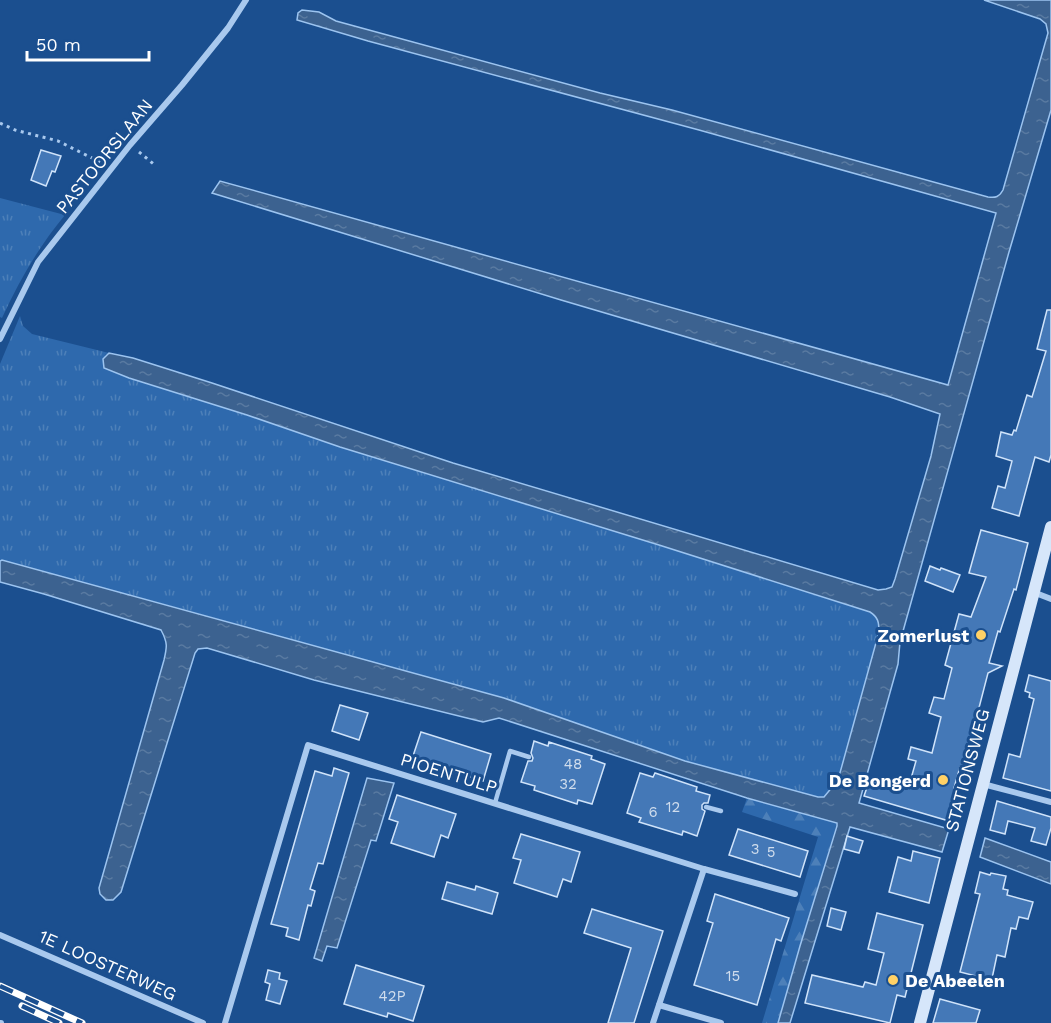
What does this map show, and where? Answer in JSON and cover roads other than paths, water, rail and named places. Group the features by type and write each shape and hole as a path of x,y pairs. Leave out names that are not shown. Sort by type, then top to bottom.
{"street":[{"name":"PASTOORSLAAN","path":"0,339 38,262 130,145 228,28 246,0"},
{"name":"STATIONSWEG","path":"920,1023 1051,527"},
{"path":"1033,592 1051,598"},
{"name":"PIOENTULP","path":"225,1023 308,745 704,869 795,894"},
{"path":"982,784 1051,802"},
{"path":"653,1023 704,869"},
{"name":"1E LOOSTERWEG","path":"0,935 203,1023"},
{"path":"659,1005 721,1023"}],"lane":[{"path":"495,803 510,751 529,757"},
{"path":"706,807 721,811"}],"water":[{"path":"984,0 1051,0 1051,110 900,642 898,664 859,803 949,829 942,852 850,827 790,1023 778,1023 837,823 747,798 499,718 483,722 314,680 207,648 198,649 195,653 121,892 113,900 106,900 100,894 99,888 164,660 165,638 161,630 0,582 0,561 2,560 504,698 685,761 818,797 824,797 838,780 879,632 878,620 870,612 340,447 129,378 104,368 103,359 109,353 133,358 212,383 453,463 878,590 892,587 895,579 931,456 940,414 212,193 220,181 948,385 996,213 368,41 297,20 298,13 302,10 319,12 336,21 993,197 999,196 1003,190 1048,33 1046,24 1040,19"},
{"path":"367,778 394,783 376,841 371,840 337,948 327,946 322,961 314,958"},
{"path":"985,838 1051,862 1051,884 980,857"}],"railway":[{"path":"0,986 82,1023"},
{"path":"22,1006 59,1023"}],"place":[{"name":"Zomerlust","path":"981,635"},
{"name":"De Bongerd","path":"943,780"},
{"name":"De Abeelen","path":"893,980"}]}
